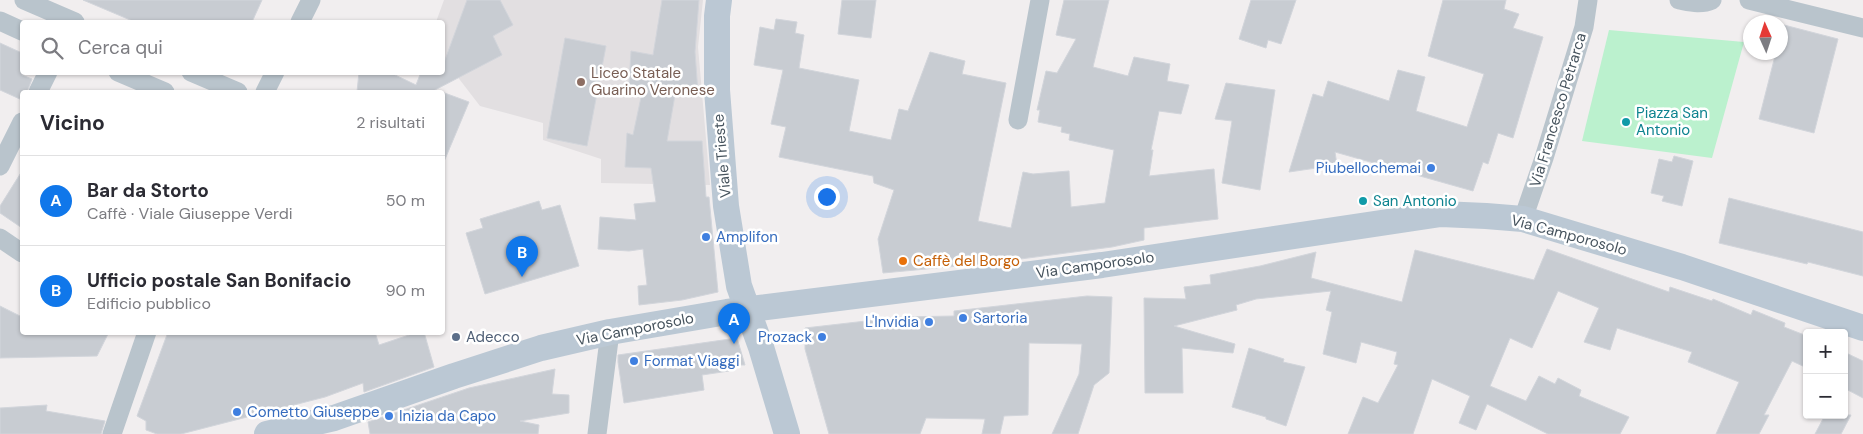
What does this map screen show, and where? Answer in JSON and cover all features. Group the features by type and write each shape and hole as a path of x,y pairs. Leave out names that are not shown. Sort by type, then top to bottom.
{"street":[{"path":"24,0 69,20"},
{"path":"301,20 312,0"},
{"name":"Viale Trieste","path":"719,0 717,16 717,90 726,206 739,286 761,347 787,434"},
{"path":"1018,120 1040,0"},
{"name":"Via Francesco Petrarca","path":"1523,219 1544,158 1584,27 1588,0"},
{"path":"1679,0 1698,3 1706,3 1712,0"},
{"path":"1749,0 1863,28"},
{"path":"0,21 20,30"},
{"path":"39,90 46,75"},
{"path":"125,75 160,90"},
{"path":"198,75 233,90"},
{"path":"266,90 274,75"},
{"path":"0,166 20,126"},
{"name":"Via Camporosolo","path":"267,434 334,418 540,348 610,332 747,310 1102,265 1441,214 1523,219 1682,267 1863,328"},
{"path":"0,238 20,252"},
{"path":"597,434 610,332"},
{"path":"112,434 146,335"}],"shaded area":[{"name":"Liceo Statale Guarino Veronese","path":"444,0 703,0 698,47 710,185 601,183 601,159 543,140 543,123 480,106 445,61 445,20 437,20"}],"green space":[{"path":"1609,30 1743,42 1712,158 1582,141"}],"building":[{"path":"83,0 262,0 253,20 130,20"},
{"path":"467,0 500,0 513,25 493,36 502,55 435,90 357,90 359,75 395,75 416,85 420,75 445,75 445,60"},
{"path":"662,0 699,0 695,52 698,93 675,95 667,141 702,141 706,197 709,197 718,292 682,300 639,305 638,286 647,285 643,249 629,251 598,249 600,217 636,220 634,204 656,202 651,168 625,167 627,133 633,135 643,88 629,86 631,51 653,55"},
{"path":"842,0 876,0 871,38 838,34"},
{"path":"1064,0 1109,0 1093,67 1128,76 1134,57 1170,64 1167,81 1189,85 1181,114 1159,111 1151,150 1153,150 1149,176 1214,169 1218,219 1144,228 1144,240 1112,247 1013,260 980,262 980,264 883,273 878,239 894,190 874,183 873,176 779,157 786,127 771,124 783,70 754,65 760,27 774,30 776,19 797,22 795,33 804,35 799,68 859,80 849,131 891,140 899,109 908,111 930,52 965,61 962,74 1006,83 978,221 1011,228 1023,172 1033,174 1069,171 1071,207 1105,203 1114,150 1069,140 1070,134 1061,132 1062,127 1038,122 1040,110 1037,110 1046,71 1057,73 1076,39 1056,35"},
{"path":"1251,0 1296,0 1281,44 1268,40 1266,48 1239,39"},
{"path":"1443,0 1506,0 1504,9 1519,14 1513,28 1543,37 1513,138 1498,133 1488,164 1483,162 1473,191 1335,152 1337,165 1289,172 1313,94 1323,97 1328,81 1389,101 1398,70 1425,77 1416,111 1467,127 1484,74 1428,56"},
{"path":"1788,26 1838,39 1814,133 1759,119 1774,60 1788,60"},
{"path":"565,38 606,46 587,146 547,138"},
{"path":"0,43 20,52 20,75 32,79 28,90 20,90 20,99 0,90"},
{"path":"1226,83 1275,90 1260,190 1222,183 1232,121 1215,119"},
{"path":"445,93 469,102 445,159"},
{"path":"1674,156 1693,161 1682,206 1662,201 1664,196 1651,193 1659,159 1672,162"},
{"path":"20,174 20,227 0,213 0,206"},
{"path":"1729,198 1863,232 1863,276 1719,243"},
{"path":"539,201 542,210 560,205 579,266 485,294 466,233 483,228 480,219"},
{"path":"1547,249 1669,292 1670,287 1712,301 1713,299 1751,315 1753,310 1785,323 1784,327 1803,334 1803,366 1792,361 1764,415 1769,415 1759,434 1716,434 1739,382 1688,362 1692,352 1617,328 1610,350 1584,342 1599,308 1558,291 1532,348 1510,338 1490,386 1526,401 1539,376 1555,384 1558,378 1581,390 1579,396 1629,417 1620,434 1548,434 1487,404 1476,430 1459,423 1470,396 1432,379 1413,434 1348,434 1363,397 1378,403 1398,365 1394,364 1397,352 1361,342 1356,363 1323,354 1332,312 1326,310 1331,291 1256,299 1236,305 1237,310 1174,326 1235,344 1233,353 1182,348 1183,393 1145,393 1144,298 1186,299 1184,287 1211,284 1210,275 1260,266 1316,252 1311,278 1402,302 1415,250 1534,280"},
{"path":"1087,296 1112,297 1109,373 1094,385 1078,434 1052,434 1079,374 1082,344 1029,343 1028,415 1004,416 1000,434 982,434 985,419 926,418 920,434 829,434 805,349 805,328 901,317 954,316 954,311"},
{"path":"0,306 20,316 20,335 108,335 97,356 0,358"},
{"path":"167,335 376,335 379,345 409,335 425,335 434,367 364,392 363,383 325,397 181,434 157,434 146,430 146,421 137,416"},
{"path":"737,338 745,365 727,365 729,371 702,375 704,390 624,403 618,355"},
{"path":"1249,348 1284,359 1283,362 1305,367 1286,426 1266,419 1266,417 1232,407"},
{"path":"1848,354 1863,361 1863,398 1848,390"},
{"path":"555,369 552,394 569,395 569,413 520,421 539,425 538,434 370,434 368,422 469,388"},
{"path":"47,405 46,411 105,421 101,434 0,434 0,408"},
{"path":"1848,415 1851,415 1841,434 1815,434 1823,419 1848,419"}],"place":[{"name":"Liceo Statale Guarino Veronese","path":"581,82"},
{"name":"Piazza San Antonio","path":"1626,122"},
{"name":"Piubellochemai","path":"1431,168"},
{"name":"San Antonio","path":"1363,201"},
{"name":"Amplifon","path":"706,237"},
{"name":"Caffè del Borgo","path":"903,261"},
{"name":"Ufficio postale San Bonifacio","path":"522,277"},
{"name":"Sartoria","path":"963,318"},
{"name":"L'Invidia","path":"929,322"},
{"name":"Adecco","path":"456,337"},
{"name":"Prozack","path":"822,337"},
{"name":"Bar da Storto","path":"734,344"},
{"name":"Format Viaggi","path":"634,361"},
{"name":"Cometto Giuseppe","path":"237,412"},
{"name":"Inizia da Capo","path":"389,416"}]}
